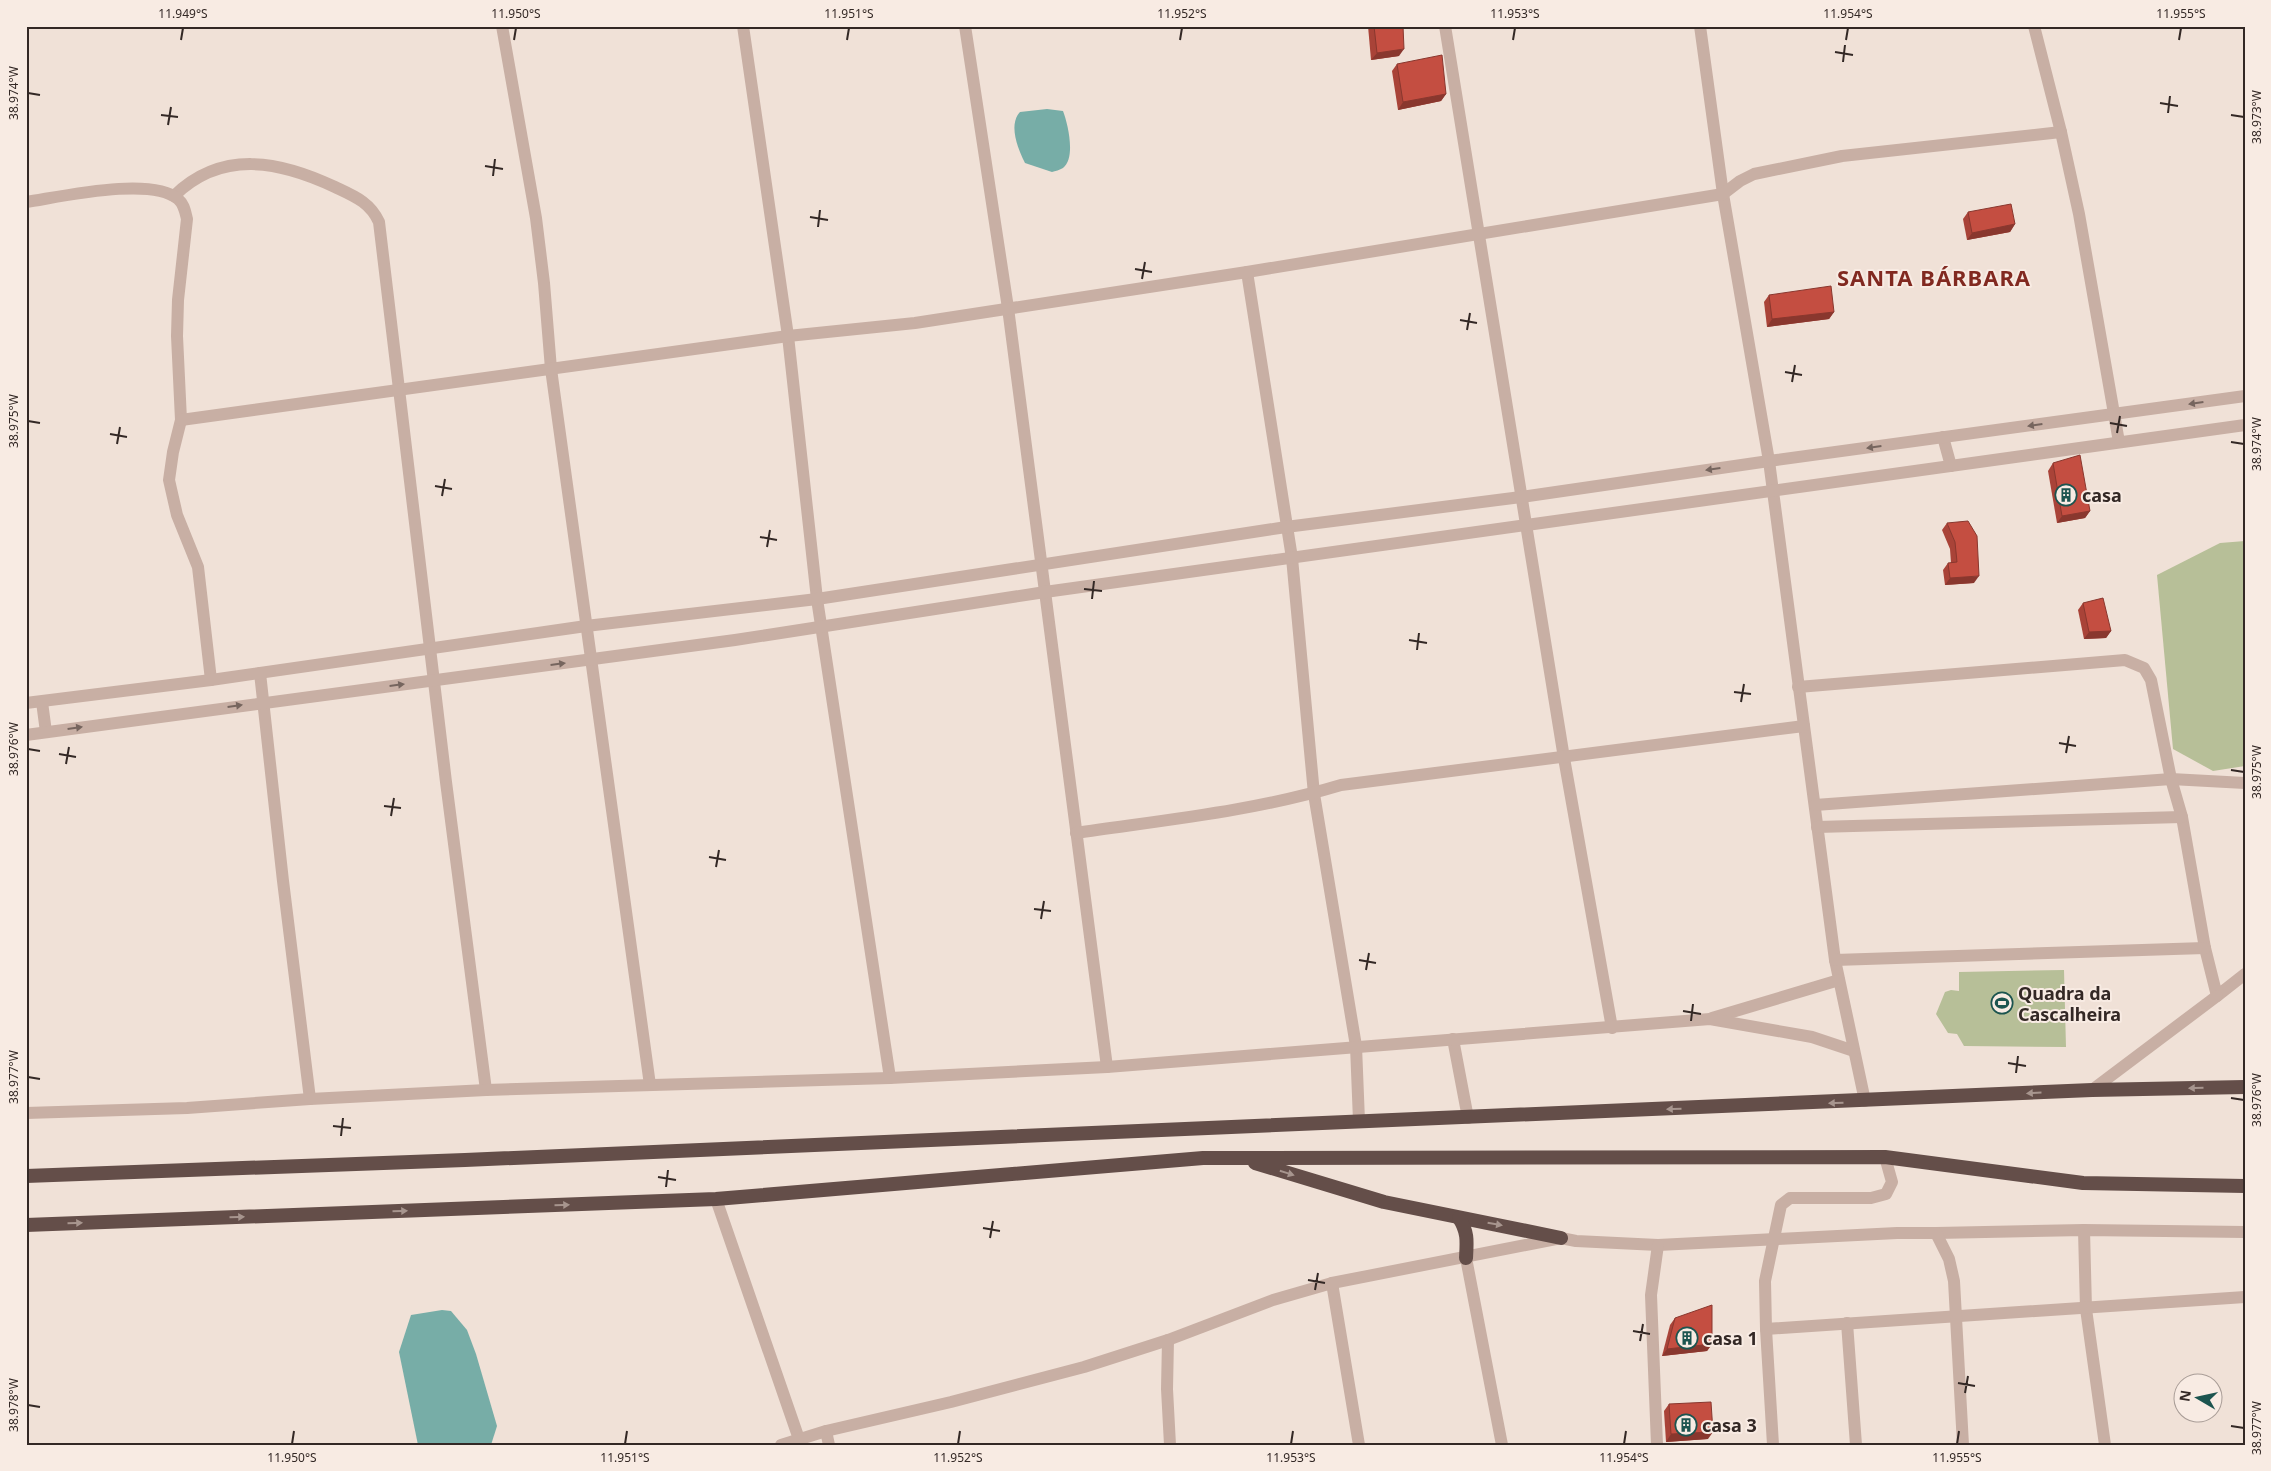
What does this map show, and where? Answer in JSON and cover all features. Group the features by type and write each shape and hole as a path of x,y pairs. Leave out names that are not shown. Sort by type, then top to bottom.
{"highway":[{"path":"26,1176 484,1160 1359,1121 1864,1102 2092,1090 2245,1087"},
{"path":"26,1225 716,1199 1193,1159 1240,1158 1885,1157 2083,1183 2245,1186"},
{"path":"1240,1158 1384,1202 1560,1238"},
{"path":"1458,1218 1466,1228 1468,1236 1466,1258"}],"street":[{"path":"502,26 536,218 551,370 650,1085"},
{"path":"743,26 788,336 817,599 890,1078"},
{"path":"965,26 1008,308 1107,1067"},
{"path":"1444,26 1564,758 1612,1028"},
{"path":"1700,26 1723,194 1769,461 1835,960 1864,1102"},
{"path":"2034,26 2061,132 2079,214 2119,442"},
{"path":"181,420 788,336 915,322 1247,272 1723,194 1740,181 1754,174 1834,158 2061,132"},
{"path":"174,196 187,184 213,169 243,164 268,165 300,171 359,198 370,206 379,222 433,680 486,1090"},
{"path":"26,202 128,188 159,191 174,196 183,205 187,219 178,300 177,336 181,420 172,460 170,489 177,515 198,567 211,680"},
{"path":"1247,272 1292,558 1314,794 1356,1046 1359,1121"},
{"path":"26,703 211,680 586,626 817,599 1286,527 1521,497 2245,396"},
{"path":"26,735 263,702 591,660 822,627 1045,592 2245,425"},
{"path":"1944,437 1950,466"},
{"path":"1798,687 2125,660 2137,664 2148,672 2155,696 2171,779 2182,817 2205,948 2217,996"},
{"path":"260,673 310,1098"},
{"path":"42,702 46,732"},
{"path":"1076,833 1220,812 1370,781 1564,758 1804,726"},
{"path":"1815,806 2171,779 2245,783"},
{"path":"1817,828 2182,817"},
{"path":"1835,960 2205,948"},
{"path":"2092,1090 2245,974"},
{"path":"26,1113 187,1108 310,1098 486,1090 890,1078 1107,1067 1710,1019 1839,980"},
{"path":"1710,1019 1812,1037 1854,1051"},
{"path":"1454,1039 1468,1118"},
{"path":"1773,1445 1766,1329 1766,1281 1781,1205 1790,1198 1871,1198 1886,1194 1892,1182 1885,1157"},
{"path":"716,1199 799,1439"},
{"path":"781,1445 826,1431 1084,1367 1168,1340 1273,1300 1332,1283 1560,1238 1576,1241 1658,1245 1774,1238 2084,1230 2245,1232"},
{"path":"2084,1230 2086,1309 2105,1445"},
{"path":"1936,1234 1949,1259 1954,1281 1963,1445"},
{"path":"1657,1445 1651,1295 1658,1245"},
{"path":"1466,1258 1502,1445"},
{"path":"1332,1283 1359,1445"},
{"path":"1766,1329 2245,1297"},
{"path":"1848,1323 1856,1445"},
{"path":"1168,1340 1167,1389 1170,1445"},
{"path":"826,1431 829,1445"}],"green space":[{"path":"2245,541 2245,766 2213,771 2173,749 2157,575 2220,543"},
{"name":"Quadra da Cascalheira","path":"2064,970 2066,1047 1964,1046 1957,1034 1948,1033 1936,1014 1945,992 1951,990 1959,991 1959,972"}],"water":[{"path":"1047,109 1063,111 1070,141 1067,163 1063,168 1052,172 1025,163 1017,144 1014,130 1016,117 1020,112"},
{"path":"442,1310 451,1311 467,1330 476,1354 497,1426 491,1445 418,1445 399,1352 411,1315"}],"building":[{"path":"1374,26 1403,26 1404,49 1377,53"},
{"path":"1442,55 1446,94 1403,102 1397,64"},
{"path":"2011,204 2015,224 1972,233 1968,212"},
{"path":"1831,286 1834,312 1772,319 1769,295"},
{"name":"casa","path":"2080,455 2090,511 2062,516 2053,463"},
{"path":"1968,521 1977,536 1979,576 1950,578 1948,563 1957,562 1955,542 1947,523"},
{"path":"2103,598 2111,631 2089,632 2083,603"},
{"name":"casa 1","path":"1712,1305 1712,1344 1667,1349 1675,1318"},
{"name":"casa 3","path":"1711,1402 1713,1432 1671,1434 1669,1404"}],"place":[{"name":"casa","path":"2066,495"},
{"name":"Quadra da Cascalheira","path":"2002,1003"},
{"name":"casa 1","path":"1687,1338"},
{"name":"casa 3","path":"1686,1425"}],"district":[{"name":"SANTA BÁRBARA","path":"1934,277"}]}
